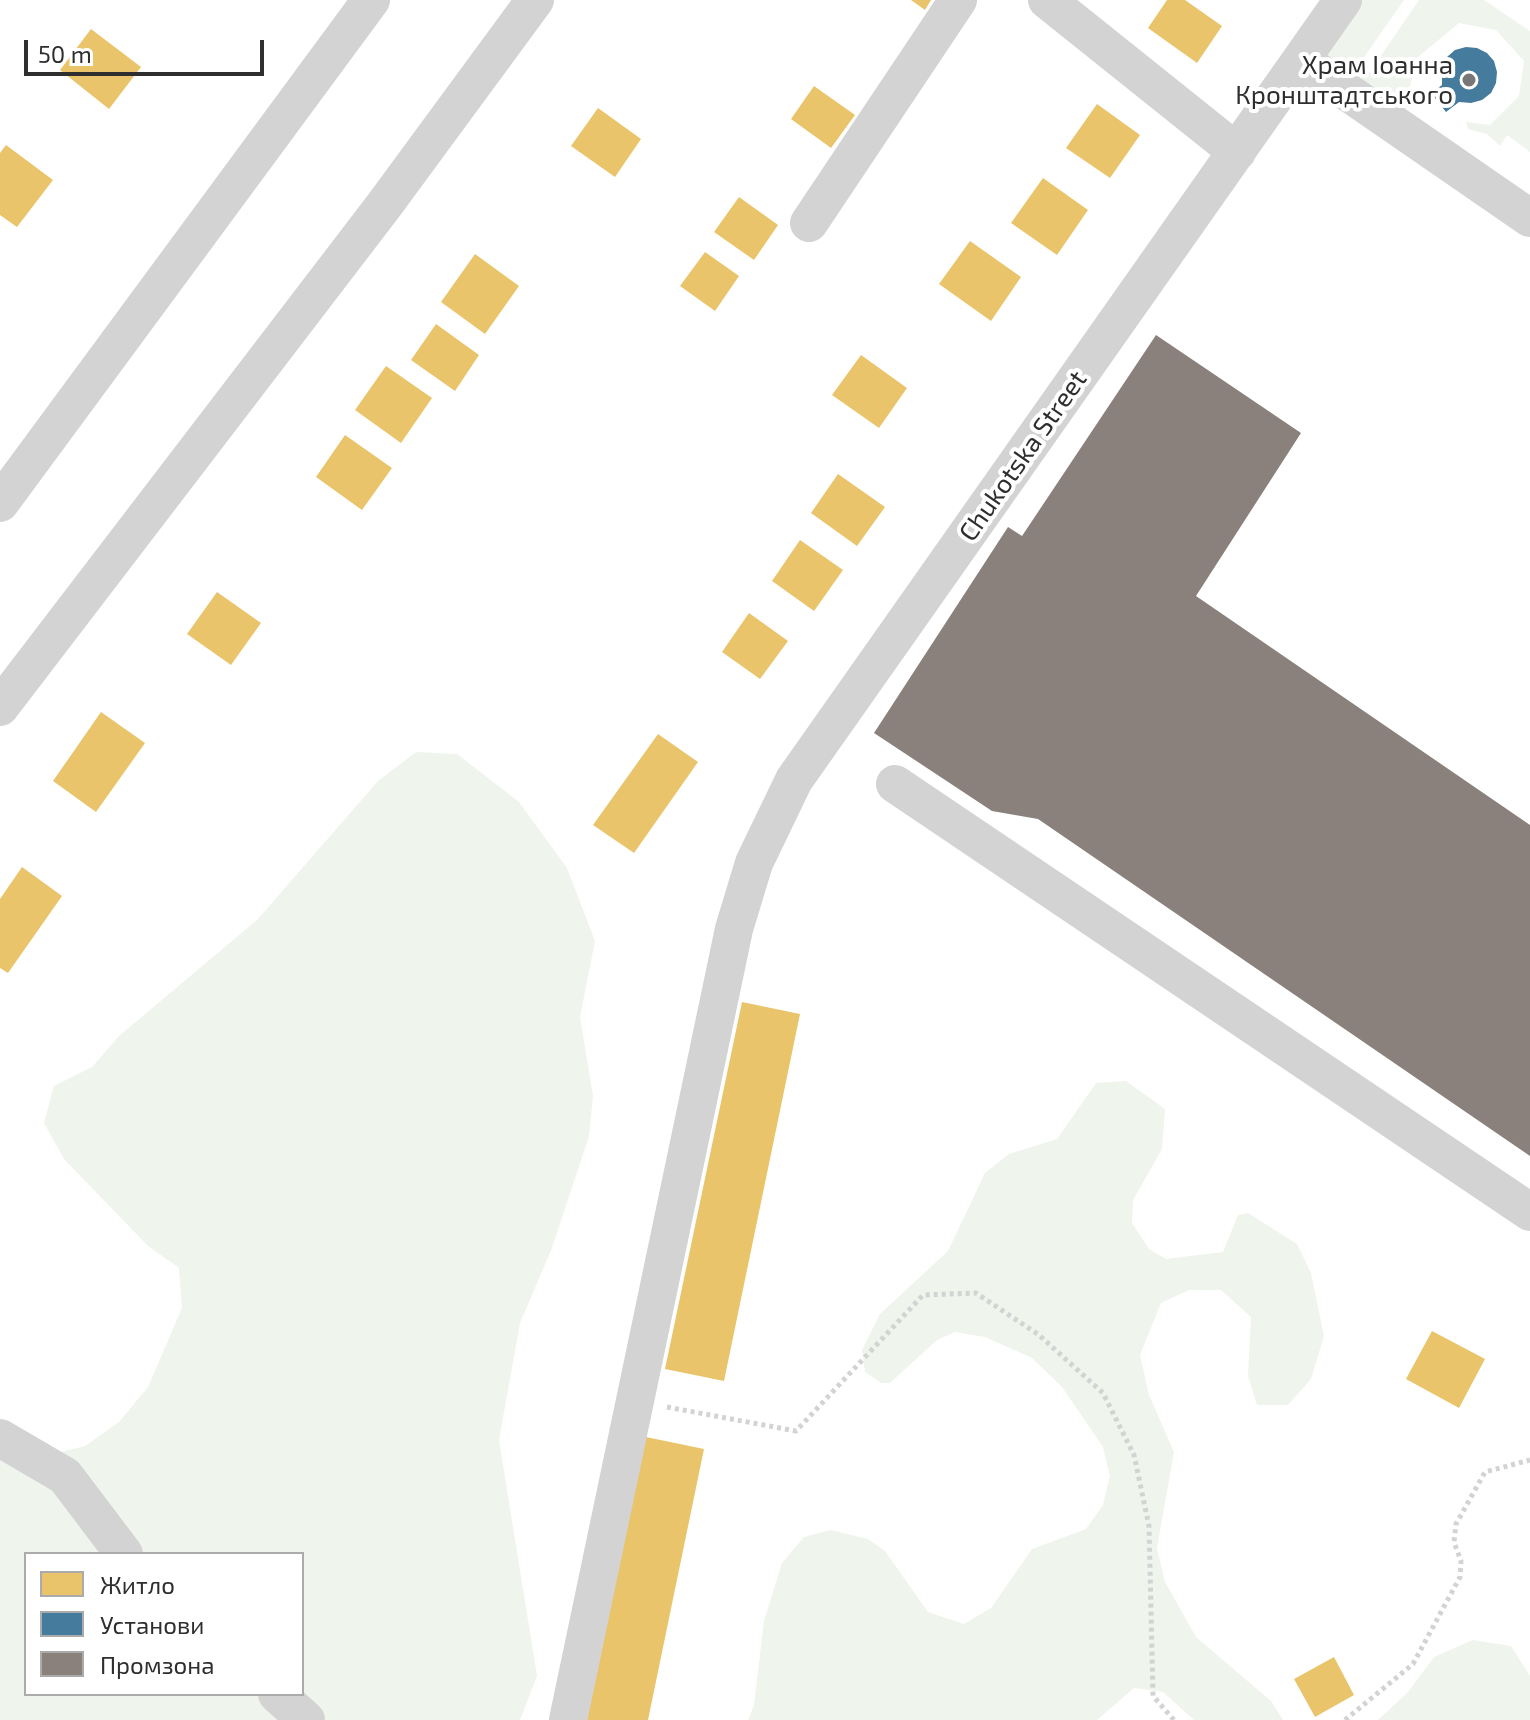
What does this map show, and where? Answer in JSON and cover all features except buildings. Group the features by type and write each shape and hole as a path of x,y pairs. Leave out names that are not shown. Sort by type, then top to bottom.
{"street":[{"path":"0,503 371,0"},
{"path":"0,707 376,217 535,0"},
{"path":"809,223 958,0"},
{"path":"1047,0 1237,152"},
{"name":"Chukotska Street","path":"568,1720 734,929 754,863 794,780 1343,0"},
{"path":"1301,60 1530,218"},
{"path":"895,784 1530,1212"},
{"path":"0,1438 65,1476 122,1552"},
{"path":"279,1696 306,1720"}],"path":[{"path":"635,1401 796,1431 923,1295 976,1293 1039,1335 1103,1393 1134,1455 1149,1526 1153,1696 1174,1720"},
{"path":"1345,1720 1413,1664 1460,1577 1461,1561 1454,1542 1456,1524 1485,1472 1530,1460"}],"shaded area":[{"path":"1351,0 1404,0 1353,73 1320,51"},
{"path":"1419,0 1484,0 1530,31 1530,152 1507,135 1500,146 1487,134 1468,129 1466,122 1490,125 1519,96 1524,61 1496,30 1459,23 1418,57 1403,112 1356,80 1367,76"},
{"path":"416,752 457,754 519,802 567,868 595,941 580,1017 593,1096 589,1136 552,1248 520,1323 499,1440 537,1676 520,1720 0,1720 0,1456 45,1456 85,1446 119,1422 148,1387 182,1308 179,1268 148,1246 64,1159 44,1123 54,1086 92,1067 119,1036 257,920 378,781"},
{"path":"1126,1081 1165,1109 1162,1149 1133,1200 1132,1223 1149,1249 1166,1259 1223,1252 1238,1215 1248,1213 1297,1244 1311,1273 1324,1336 1311,1379 1288,1405 1257,1405 1248,1376 1251,1317 1221,1290 1189,1290 1161,1303 1140,1355 1149,1395 1174,1452 1157,1548 1165,1582 1196,1637 1271,1701 1283,1720 1194,1720 1163,1692 1134,1688 1097,1720 748,1720 754,1705 764,1621 782,1563 804,1537 831,1530 868,1539 885,1551 928,1612 964,1624 991,1608 1032,1549 1086,1529 1103,1505 1110,1476 1103,1447 1062,1387 1032,1358 985,1337 955,1332 937,1340 890,1383 881,1383 865,1372 862,1350 880,1314 948,1251 985,1173 1009,1154 1057,1139 1096,1083"},
{"path":"1473,1640 1511,1646 1530,1676 1530,1720 1378,1720 1408,1692 1434,1657"}],"place":[{"name":"Храм Іоанна Кронштадтського","path":"1469,80"}]}
